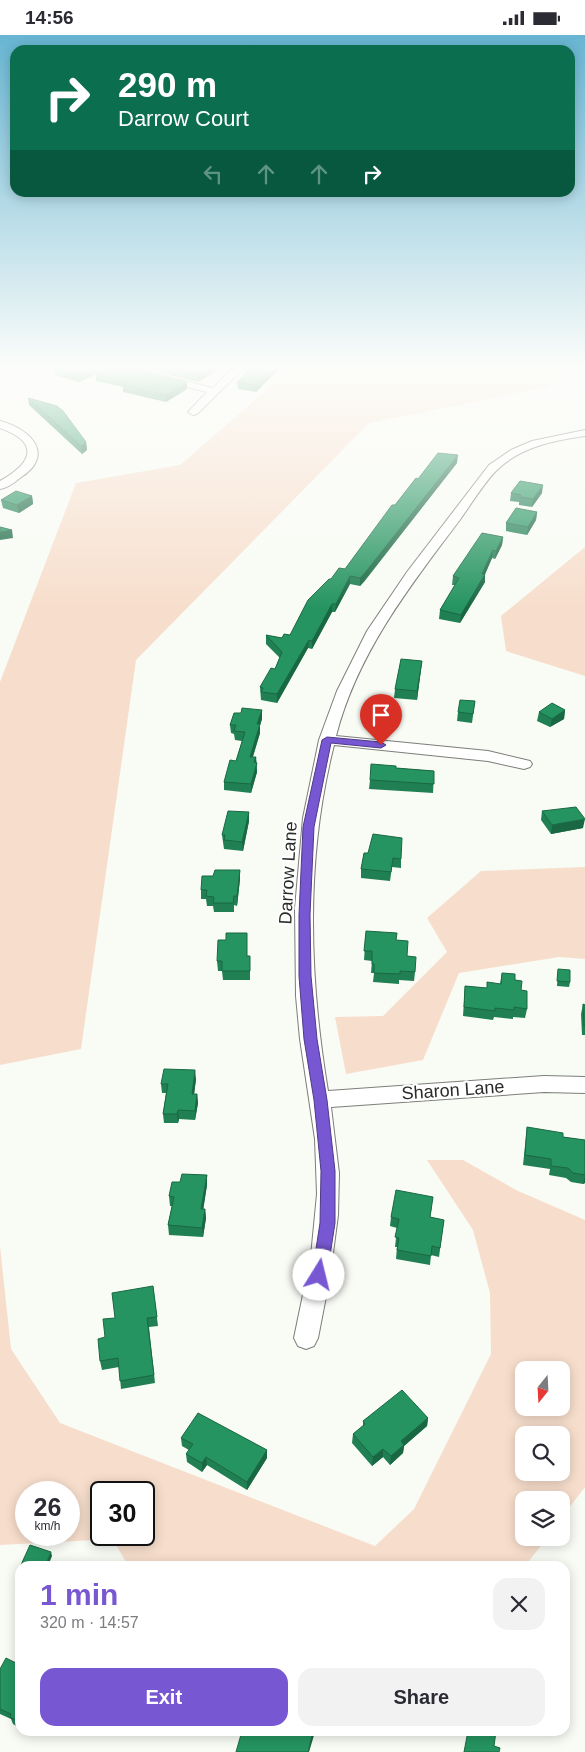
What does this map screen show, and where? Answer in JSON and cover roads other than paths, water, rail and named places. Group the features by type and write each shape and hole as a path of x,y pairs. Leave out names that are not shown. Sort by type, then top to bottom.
{"street":[{"path":"0,485 24,470 31,462 32,448"},
{"name":"Darrow Lane","path":"306,1338 328,1223 328,1171 321,1100 310,1039 305,976 305,915 309,827 327,740 345,688 372,631 493,467 509,454 522,448"},
{"path":"327,740 488,756 524,764"},
{"name":"Sharon Lane","path":"321,1100 544,1084 585,1085"}]}
